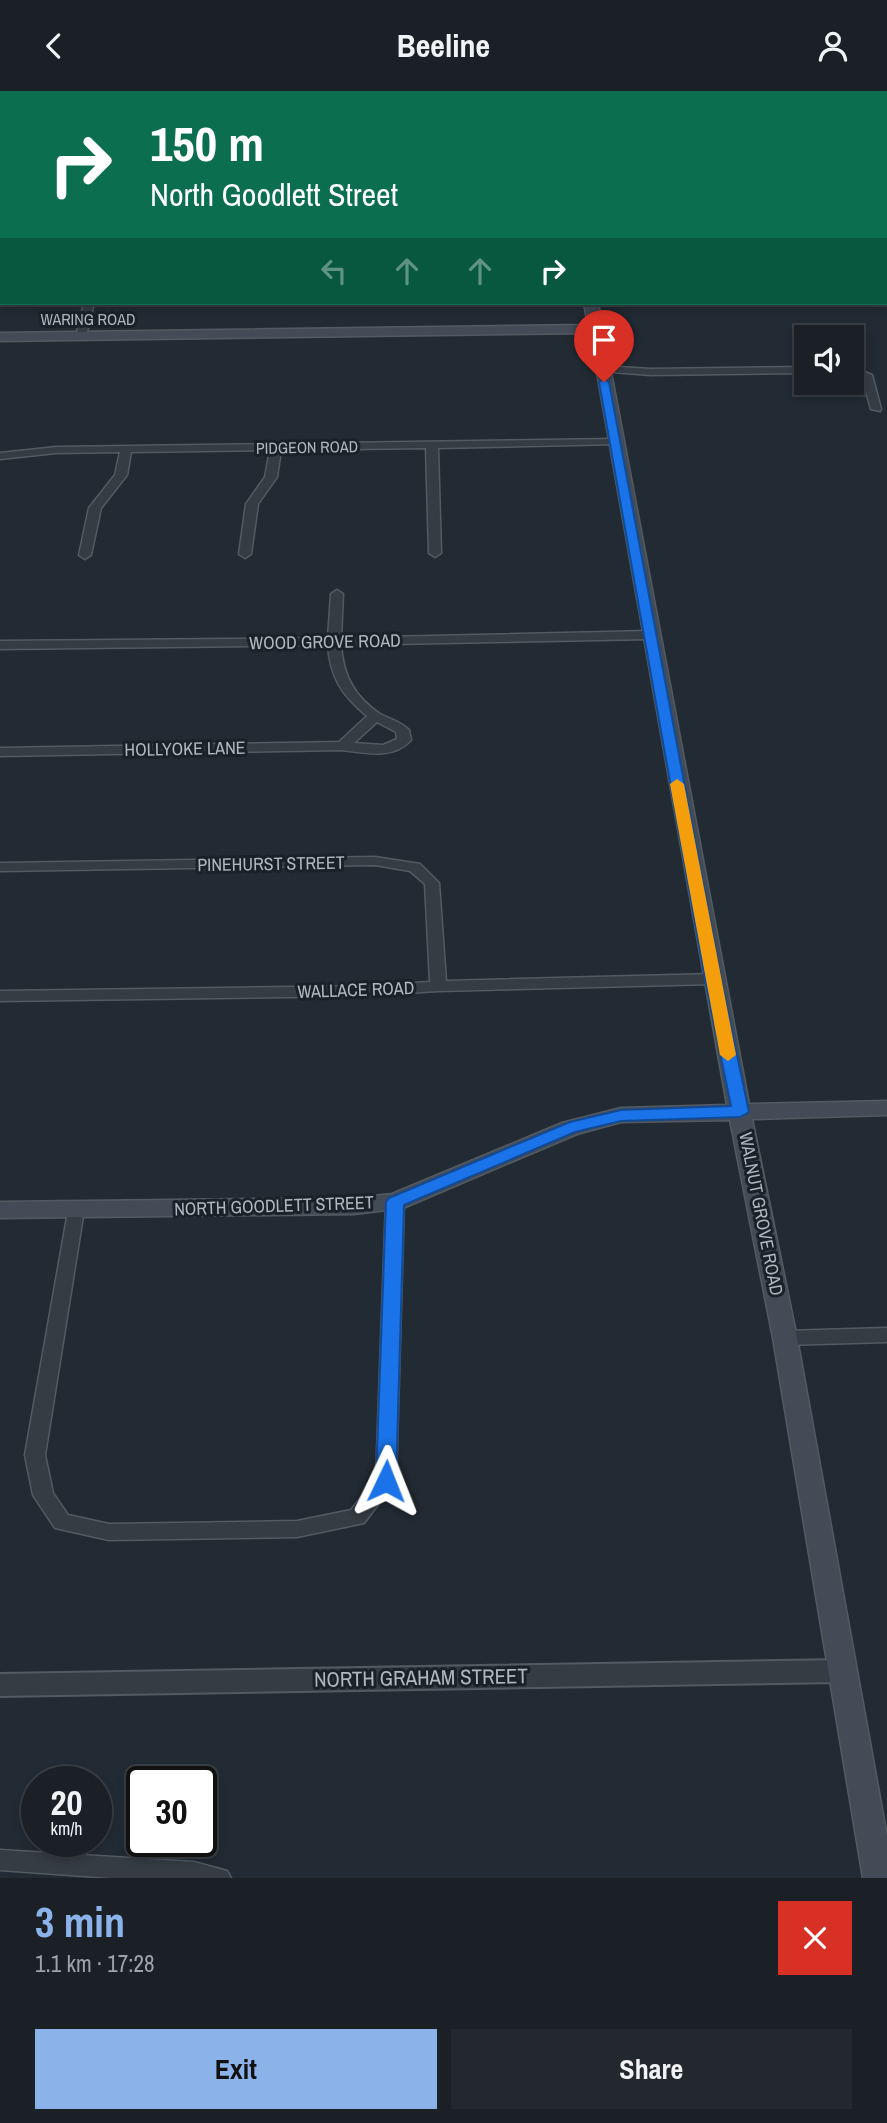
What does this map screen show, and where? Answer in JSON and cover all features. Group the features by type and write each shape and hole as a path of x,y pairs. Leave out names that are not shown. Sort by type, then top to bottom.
{"main road":[{"name":"WALNUT GROVE ROAD","path":"591,305 713,979 785,1338 879,1878"},
{"name":"WARING ROAD","path":"0,337 595,329"},
{"name":"NORTH GOODLETT STREET","path":"0,1210 354,1206 395,1202 570,1128 621,1115 887,1108"}],"street":[{"path":"81,336 89,305"},
{"path":"602,369 651,372 794,370"},
{"path":"864,374 867,375 877,408"},
{"name":"PIDGEON ROAD","path":"2,453 615,442"},
{"path":"432,445 435,553"},
{"path":"245,554 252,504 271,477 276,447"},
{"path":"85,555 95,508 121,475 126,449"},
{"path":"337,594 336,664 341,680 354,698 375,716 364,729 342,746"},
{"name":"WOOD GROVE ROAD","path":"0,645 336,642 650,635"},
{"name":"HOLLYOKE LANE","path":"0,752 342,746 384,749 404,740 402,730 375,716"},
{"name":"PINEHURST STREET","path":"0,867 376,861 415,867 432,883 438,986"},
{"name":"WALLACE ROAD","path":"0,996 361,991 438,986 713,979"},
{"path":"75,1210 35,1455 43,1495 62,1522 109,1532 297,1529 357,1517 386,1481 395,1202"},
{"path":"785,1338 887,1335"},
{"name":"NORTH GRAHAM STREET","path":"0,1685 843,1671"},
{"path":"0,1860 194,1873 219,1878"}],"slow traffic":[{"path":"677,784 728,1055"}],"route":[{"path":"386,1481 395,1202 570,1128 621,1115 740,1112 713,979 604,382"}]}
